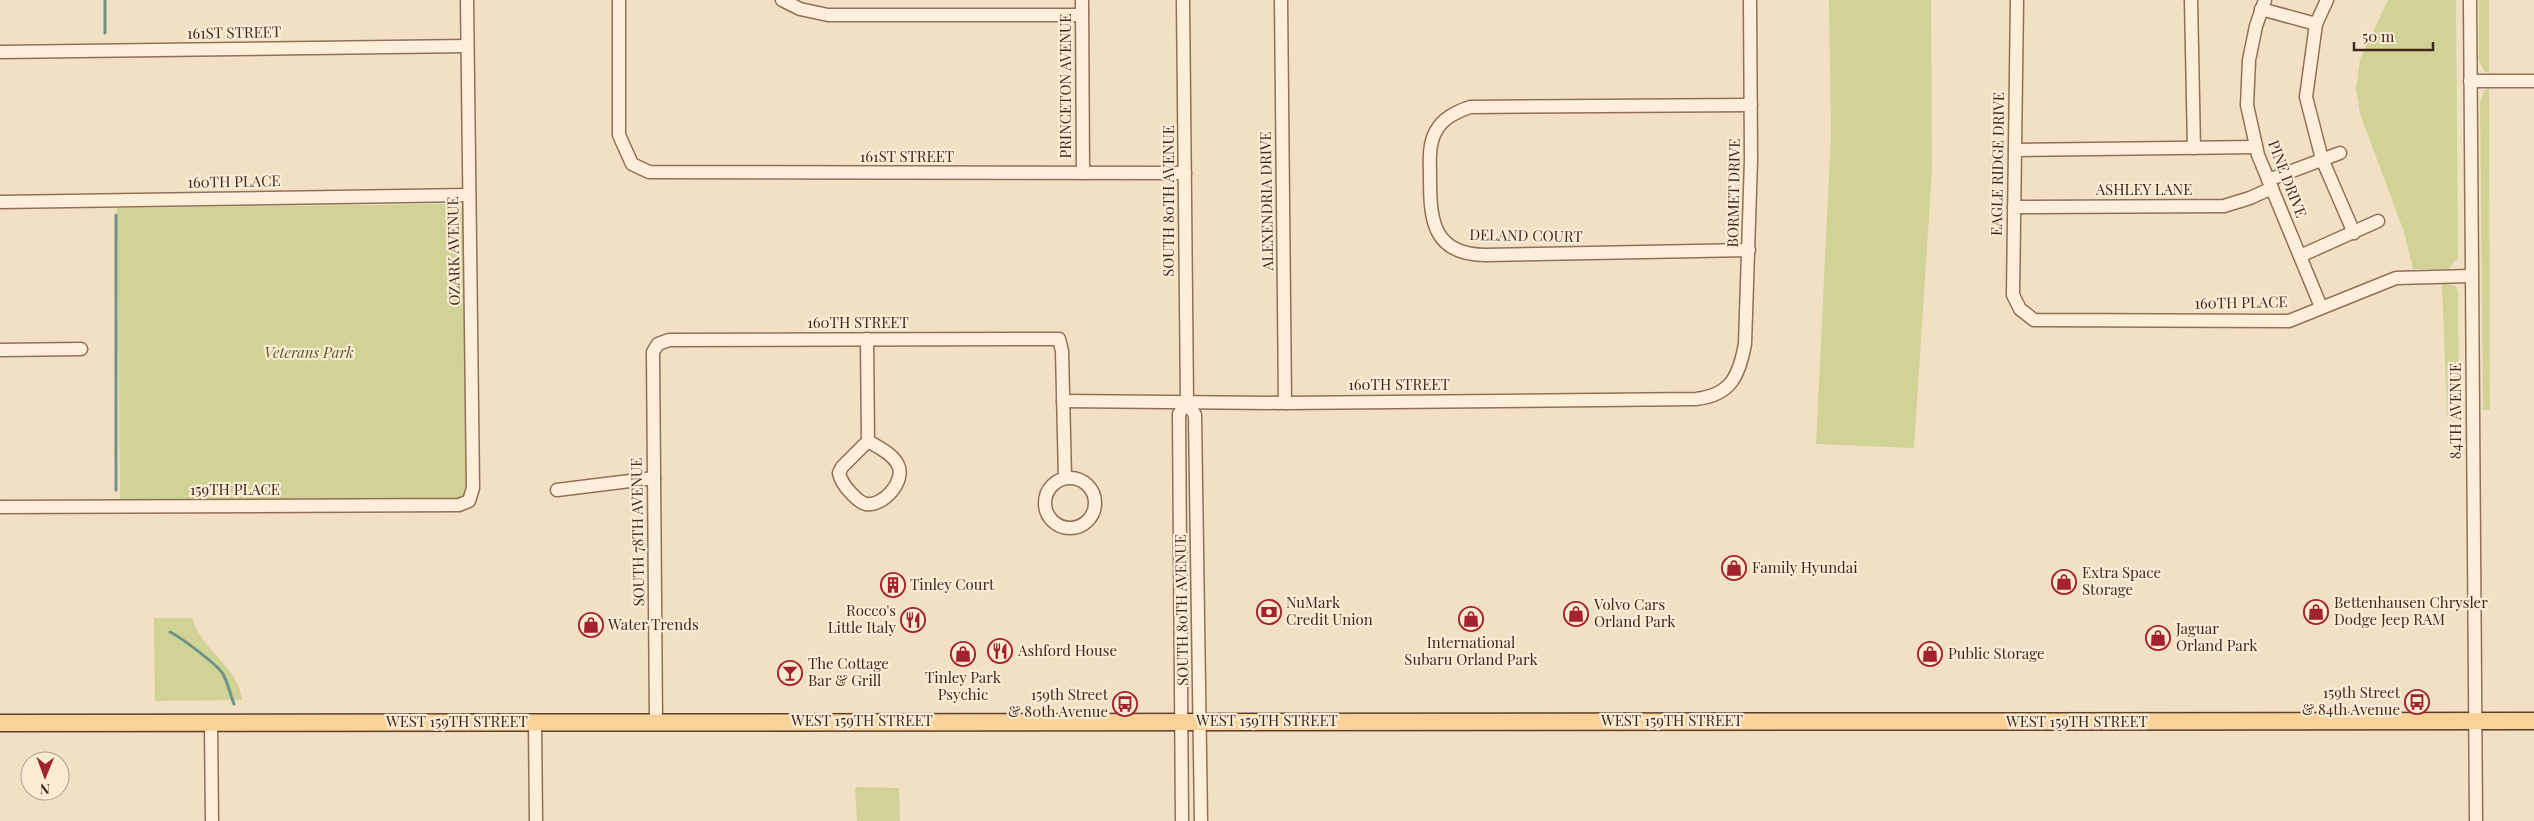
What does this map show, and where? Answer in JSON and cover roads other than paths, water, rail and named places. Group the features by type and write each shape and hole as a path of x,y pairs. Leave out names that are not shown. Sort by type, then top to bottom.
{"main road":[{"name":"WEST 159TH STREET","path":"0,723 1180,720 2534,721"}],"street":[{"name":"OZARK AVENUE","path":"468,0 473,488 469,501"},
{"name":"161ST STREET","path":"620,0 619,135 632,164 641,170 660,174 1185,173"},
{"path":"782,0 807,11 828,15 1082,15"},
{"name":"PRINCETON AVENUE","path":"1082,0 1083,172"},
{"name":"SOUTH 80TH AVENUE","path":"1183,0 1187,402 1195,415 1200,821"},
{"name":"ALEXENDRIA DRIVE","path":"1281,0 1286,402"},
{"name":"BORMET DRIVE","path":"1730,384 1738,374 1745,344 1749,250 1750,0"},
{"name":"EAGLE RIDGE DRIVE","path":"2017,0 2013,295 2020,309 2034,320"},
{"path":"2191,0 2194,148"},
{"path":"2328,0 2316,24 2306,96 2322,159 2354,233"},
{"name":"84TH AVENUE","path":"2470,0 2476,821"},
{"path":"2263,4 2316,24"},
{"name":"PINE DRIVE","path":"2263,4 2251,51 2247,106 2256,147 2321,308"},
{"name":"161ST STREET","path":"0,52 468,46"},
{"path":"2470,81 2534,81"},
{"name":"DELAND COURT","path":"1749,250 1486,254 1464,252 1444,240 1432,221 1430,151 1435,132 1440,125 1458,111 1470,107 1751,105"},
{"path":"2015,150 2256,147"},
{"name":"ASHLEY LANE","path":"2014,207 2224,206 2250,198 2270,184 2322,159 2340,153"},
{"name":"160TH PLACE","path":"0,202 469,195"},
{"path":"2300,256 2378,221"},
{"name":"160TH PLACE","path":"2034,320 2289,321 2396,278 2471,276"},
{"path":"867,339 868,441 842,467 839,473 845,487 855,498 868,504 874,504 888,494 900,480 900,475 894,459 868,441"},
{"name":"160TH STREET","path":"658,344 669,340 1059,339 1062,351 1063,402 1696,399 1710,398 1730,384"},
{"name":"SOUTH 78TH AVENUE","path":"656,721 653,352 658,344"},
{"path":"0,350 82,349"},
{"path":"1063,402 1065,478"},
{"name":"SOUTH 80TH AVENUE","path":"1182,821 1179,414 1187,402"},
{"path":"557,490 654,478"},
{"path":"1065,478 1073,478 1088,484 1095,498 1096,506 1089,520 1075,528 1066,529 1051,520 1044,504 1050,487 1065,478"},
{"name":"159TH PLACE","path":"0,506 459,506 469,501"},
{"path":"211,722 212,821"},
{"path":"535,722 536,821"}],"waterway":[{"path":"105,0 105,33"},
{"path":"116,215 116,490"},
{"path":"170,632 198,651 220,670 234,704"}],"place":[{"name":"Family Hyundai","path":"1734,568"},
{"name":"Extra Space Storage","path":"2064,582"},
{"name":"Tinley Court","path":"893,585"},
{"name":"NuMark Credit Union","path":"1269,612"},
{"name":"Bettenhausen Chrysler Dodge Jeep RAM","path":"2316,612"},
{"name":"Volvo Cars Orland Park","path":"1576,614"},
{"name":"International Subaru Orland Park","path":"1471,619"},
{"name":"Rocco's Little Italy","path":"913,620"},
{"name":"Water Trends","path":"591,625"},
{"name":"Jaguar Orland Park","path":"2158,638"},
{"name":"Ashford House","path":"1000,651"},
{"name":"Tinley Park Psychic","path":"963,654"},
{"name":"Public Storage","path":"1930,654"},
{"name":"The Cottage Bar & Grill","path":"790,673"},
{"name":"159th Street & 84th Avenue","path":"2417,702"},
{"name":"159th Street & 80th Avenue","path":"1125,704"}],"park label":[{"name":"Veterans Park","path":"309,353"}]}
